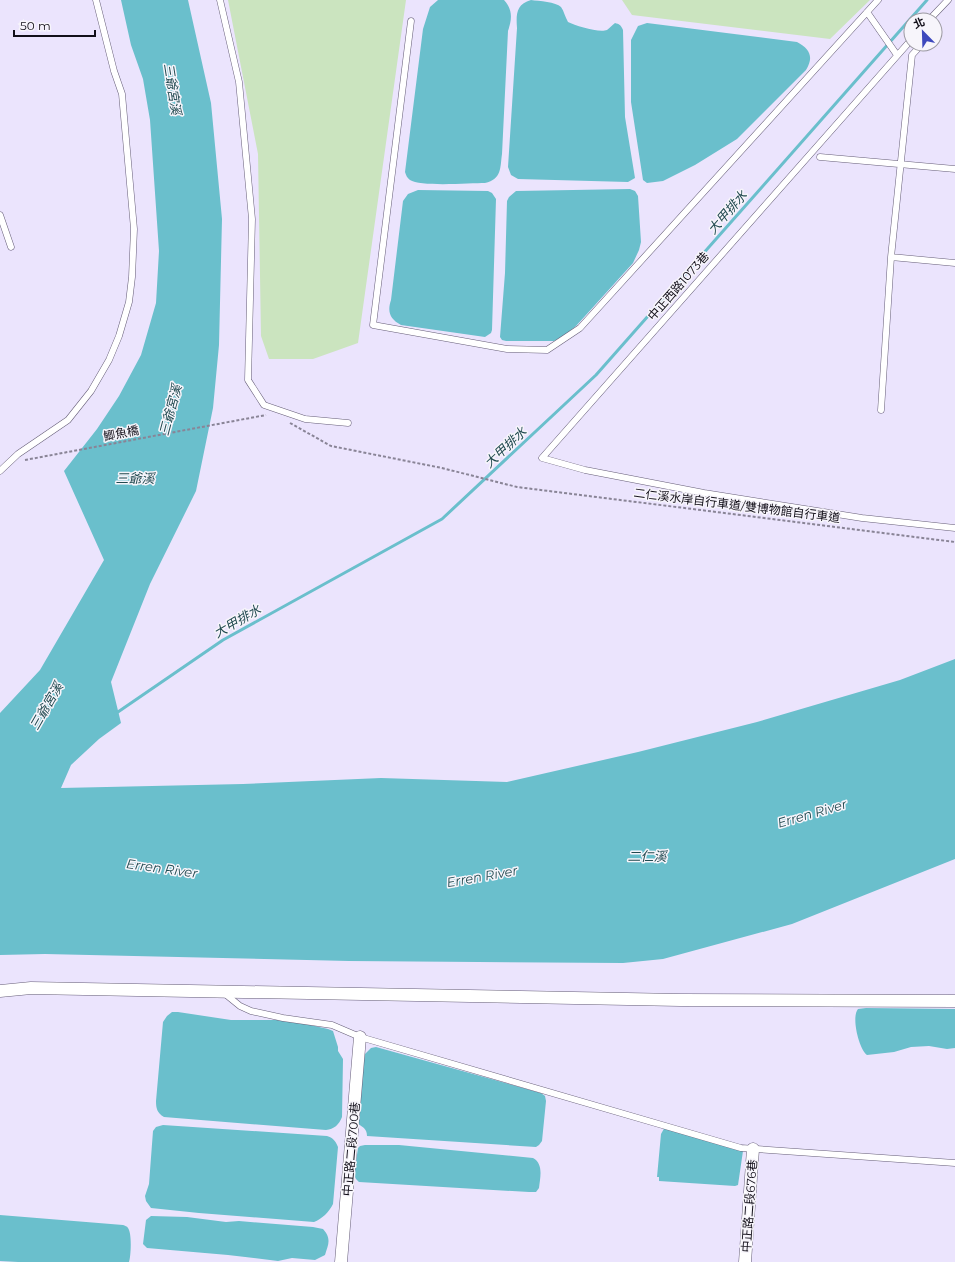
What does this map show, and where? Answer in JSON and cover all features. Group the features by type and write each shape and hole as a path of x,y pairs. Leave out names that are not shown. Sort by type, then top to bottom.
{"street":[{"path":"0,991 31,988 672,1000 955,1001"},
{"name":"中正路二段700巷","path":"341,1262 360,1037"},
{"name":"中正路二段676巷","path":"744,1262 753,1149"}],"lane":[{"path":"0,471 18,454 68,420 91,391 109,360 119,336 129,302 134,229 122,94 112,64 96,0"},
{"path":"220,0 239,82 252,219 248,380 264,405 305,420 348,423"},
{"path":"411,21 373,325 507,349 547,350 580,328 878,0"},
{"path":"937,12 948,0"},
{"path":"867,12 897,55"},
{"name":"中正西路1073巷","path":"903,49 542,458 585,470 704,493 862,518 955,528"},
{"path":"882,410 891,257 912,55 915,52"},
{"path":"820,157 955,169"},
{"path":"0,215 11,247"},
{"path":"891,257 955,263"},
{"path":"222,992 240,1006 251,1011 283,1018 332,1025 360,1037 740,1148 955,1163"}],"path":[{"name":"鯽魚橋","path":"29,459 268,415"},
{"name":"二仁溪水岸自行車道/雙博物館自行車道","path":"286,421 331,446 442,468 517,487 955,542"}],"green space":[{"path":"228,0 406,0 358,343 313,359 269,359 261,336 258,154"},
{"path":"622,0 870,0 830,39 632,15"}],"water":[{"name":"二仁溪","path":"121,0 188,0 211,103 222,219 219,345 213,408 196,491 150,584 111,682 121,723 99,739 71,765 61,788 243,784 381,778 507,782 638,752 757,722 900,680 955,659 955,859 792,924 663,959 623,963 349,961 45,954 0,955 0,713 40,670 104,560 64,471 97,429 119,396 141,355 156,303 159,251 150,120 143,79 131,45"},
{"path":"438,0 504,0 509,7 511,19 508,31 501,164 495,179 485,183 446,184 416,182 410,180 405,172 423,29 430,7"},
{"path":"531,0 559,5 568,22 582,27 603,31 607,30 615,23 620,25 622,28 625,117 635,178 628,182 518,179 511,175 508,167 517,14 522,4"},
{"path":"647,23 797,42 808,51 810,61 806,70 737,139 695,165 663,181 647,183 643,180 631,102 631,40 638,26"},
{"path":"630,189 635,191 638,196 641,242 633,263 576,326 564,336 554,341 502,340 500,337 505,273 507,201 509,197 516,191"},
{"path":"418,190 488,191 492,193 496,199 492,330 491,333 485,337 401,325 390,315 389,308 403,201 408,194"},
{"path":"858,1009 955,1009 955,1048 947,1049 929,1046 911,1047 894,1052 867,1055 864,1052 859,1040 855,1019"},
{"path":"172,1012 231,1020 277,1020 306,1024 333,1031 338,1051 343,1059 342,1117 338,1124 334,1128 326,1130 164,1117 157,1110 156,1101 163,1022"},
{"path":"376,1047 541,1093 545,1096 546,1101 542,1141 536,1147 367,1136 363,1127 358,1124 363,1056 371,1048"},
{"path":"163,1125 327,1136 334,1140 338,1147 333,1204 325,1215 314,1222 151,1208 146,1201 145,1196 149,1184 153,1131 156,1127"},
{"path":"666,1125 743,1151 738,1185 659,1181 659,1177 657,1177 661,1134"},
{"path":"365,1145 399,1145 533,1158 540,1167 539,1188 536,1192 529,1192 359,1182 354,1175 358,1148"},
{"path":"0,1215 127,1226 131,1239 129,1262 0,1261"},
{"path":"151,1216 187,1217 226,1222 239,1221 313,1227 323,1229 328,1236 328,1245 325,1255 315,1260 292,1258 278,1261 147,1248 143,1244 146,1220"}],"waterway":[{"name":"大甲排水","path":"115,714 223,640 442,519 596,375 927,0"}],"water label":[{"name":"三爺宮溪","path":"173,89"},
{"name":"三爺宮溪","path":"170,410"},
{"name":"三爺溪","path":"135,478"},
{"name":"三爺宮溪","path":"46,706"},
{"name":"Erren River","path":"812,813"},
{"name":"Erren River","path":"162,868"},
{"name":"Erren River","path":"482,876"}]}
